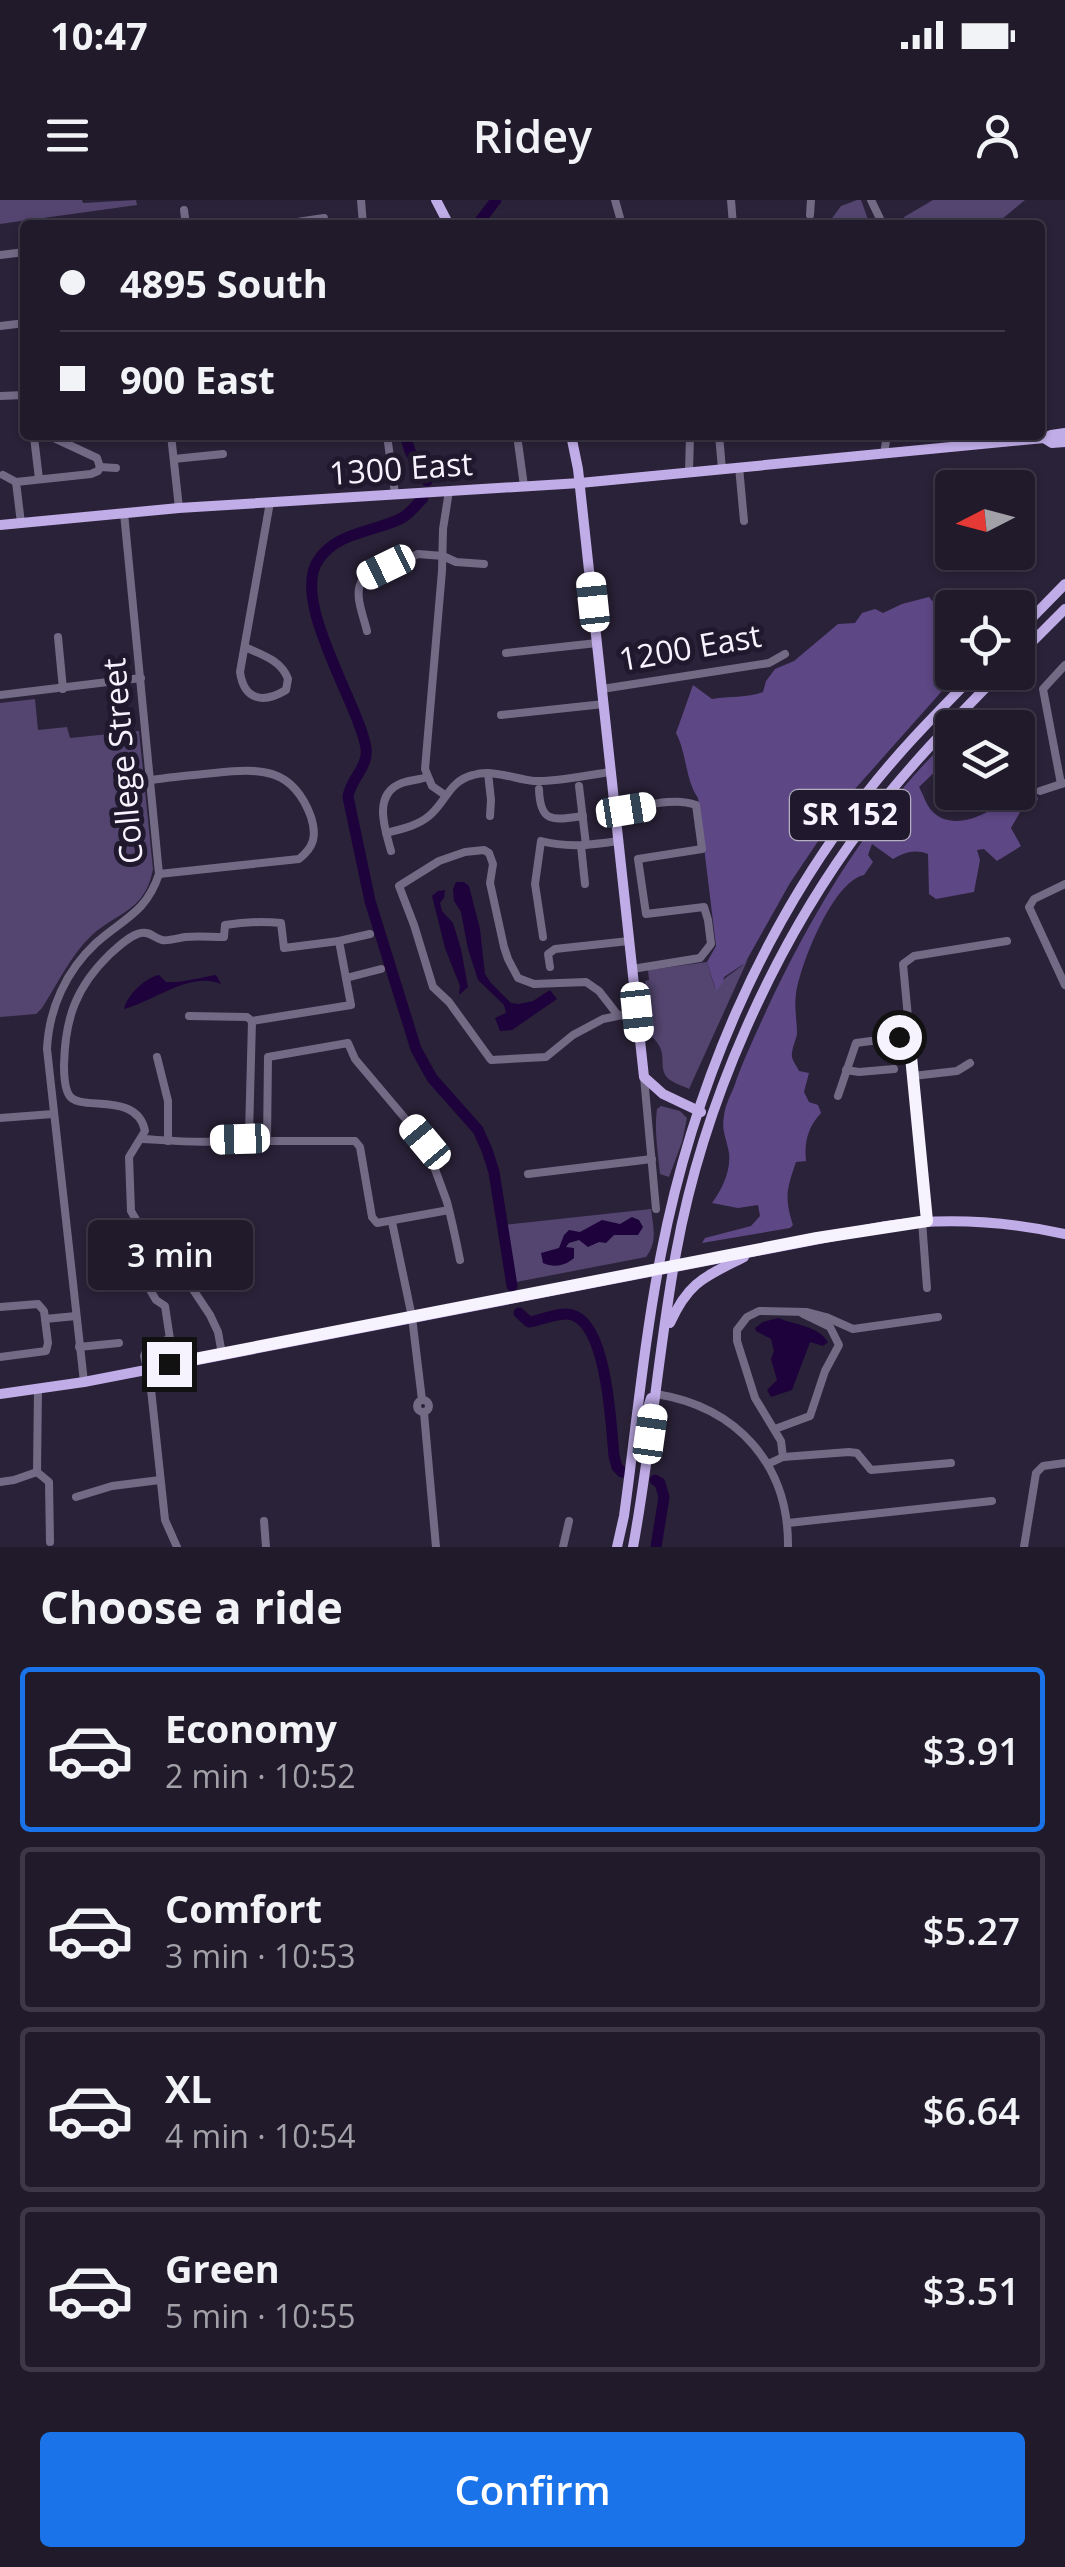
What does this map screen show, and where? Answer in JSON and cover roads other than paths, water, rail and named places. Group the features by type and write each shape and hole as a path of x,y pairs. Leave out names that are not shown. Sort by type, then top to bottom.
{"main road":[{"path":"572,440 580,483 644,1078 663,1094 711,1116"},
{"name":"1300 East","path":"0,525 179,508 580,483 1024,440"},
{"path":"1035,615 1065,584"},
{"path":"1035,639 1065,608"},
{"name":"SR 152","path":"658,1270 698,1111 742,998 780,923 817,862 880,776 959,690"},
{"name":"SR 152","path":"673,1267 711,1116 762,995 787,948 840,858 906,772 984,690"},
{"path":"0,1394 84,1382 924,1221 995,1222 1065,1234"},
{"path":"664,1335 692,1287 758,1250"},
{"path":"633,1547 673,1267"},
{"path":"617,1547 658,1270"},
{"path":"649,1330 650,1376 656,1394"},
{"path":"634,1446 643,1429 649,1402 656,1394"}],"street":[{"path":"810,216 811,200"},
{"path":"184,210 185,220"},
{"path":"34,440 38,479"},
{"path":"58,440 97,458 100,467"},
{"path":"172,440 179,508"},
{"path":"389,440 395,494"},
{"path":"518,440 524,486"},
{"path":"689,472 690,440"},
{"path":"720,440 722,469"},
{"path":"884,454 886,440"},
{"path":"174,460 223,454"},
{"path":"100,467 116,468"},
{"path":"3,475 16,482 91,474 100,467"},
{"path":"739,467 744,521"},
{"path":"16,482 21,523"},
{"path":"445,795 427,777 426,756 442,529 449,491"},
{"path":"245,648 283,669 288,679 286,690 264,698 248,692 240,672 270,502"},
{"name":"College Street","path":"84,1382 47,1048 59,994 70,974 93,946 143,906 159,874 124,513"},
{"path":"366,631 359,582 413,554 484,564"},
{"path":"58,637 64,689"},
{"path":"506,653 597,643"},
{"name":"1200 East","path":"602,689 769,663 784,654"},
{"path":"1040,791 1063,784 1043,688 1065,665"},
{"path":"0,695 141,678"},
{"path":"501,716 604,704"},
{"path":"1051,731 1064,728"},
{"path":"151,780 265,771 290,784 308,810 314,840 299,859 159,874"},
{"path":"386,833 424,820 466,777 488,773 541,781 611,772"},
{"path":"488,773 490,816"},
{"path":"392,851 382,812 389,792 401,784 427,777"},
{"path":"579,786 586,884"},
{"path":"539,789 545,814 556,819 583,816"},
{"path":"615,811 690,802 696,805 702,849 638,859 646,914 704,906 711,944 700,958 632,968"},
{"path":"544,937 534,884 541,841 583,846 618,841"},
{"path":"617,1014 599,991 586,982 534,984 518,978 504,947 490,883 492,864 484,850 439,861 399,886 433,987 449,1002 490,1060 546,1057 573,1035 617,1014 637,1012"},
{"path":"1065,884 1030,904 1030,912 1061,968 1065,985"},
{"path":"222,1354 210,1316 174,1261 143,1232 131,1211 130,1157 142,1139 144,1125 133,1112 113,1104 75,1102 70,1098 65,1083 65,1045 74,1005 91,973 118,946 137,934 146,932 164,940 224,938 225,925 248,921 281,923 284,948 370,934"},
{"path":"550,967 548,954 555,949 629,940"},
{"path":"189,1016 247,1017 252,1021 351,1005 339,941"},
{"path":"927,1288 904,964 914,956 1006,941"},
{"path":"346,978 380,969"},
{"path":"142,1139 197,1142 240,1139 248,1134 252,1021"},
{"path":"838,1096 857,1042 909,1036"},
{"path":"449,1210 382,1224 374,1220 360,1147 355,1141 267,1142 268,1057 348,1043 355,1059 425,1142 449,1210 460,1260"},
{"path":"157,1057 168,1101 168,1140"},
{"path":"913,1076 956,1071 970,1064"},
{"path":"846,1070 894,1069"},
{"path":"644,1078 656,1209"},
{"path":"0,1118 53,1114"},
{"path":"528,1174 652,1160"},
{"path":"392,1222 412,1317 422,1400 429,1404 424,1413 436,1547"},
{"path":"149,1288 165,1306 170,1338 145,1350 164,1520 176,1547"},
{"path":"0,1308 38,1304 44,1311 48,1343 46,1350 0,1357"},
{"path":"783,1456 782,1441 758,1403 736,1334 748,1317 759,1311 802,1313 826,1316 853,1329 938,1318"},
{"path":"775,1428 810,1416 825,1371 840,1346 830,1327 802,1313"},
{"path":"45,1319 76,1316"},
{"path":"79,1347 118,1343"},
{"path":"37,1472 38,1389"},
{"path":"656,1394 689,1402 726,1421 749,1439 768,1464 783,1498 788,1547"},
{"path":"768,1464 783,1456 848,1452 857,1453 871,1470 951,1464"},
{"path":"1024,1547 1036,1473 1046,1465 1065,1463"},
{"path":"0,1482 37,1472"},
{"path":"37,1472 50,1482 50,1542"},
{"path":"76,1497 119,1484 160,1480"},
{"path":"788,1523 992,1501"},
{"path":"562,1547 569,1521"},
{"path":"257,1547 266,1544 264,1522"}],"waterway":[{"path":"481,220 496,200"},
{"path":"407,440 427,481"},
{"path":"423,498 403,517 346,538 327,550 312,577 313,599 319,625 366,748 365,761 348,797 370,901 416,1049 432,1078 478,1130 487,1150 512,1286"},
{"path":"519,1313 529,1322 570,1314 586,1325 601,1358 614,1456 622,1472"},
{"path":"655,1480 660,1483 664,1497 656,1547"}]}
